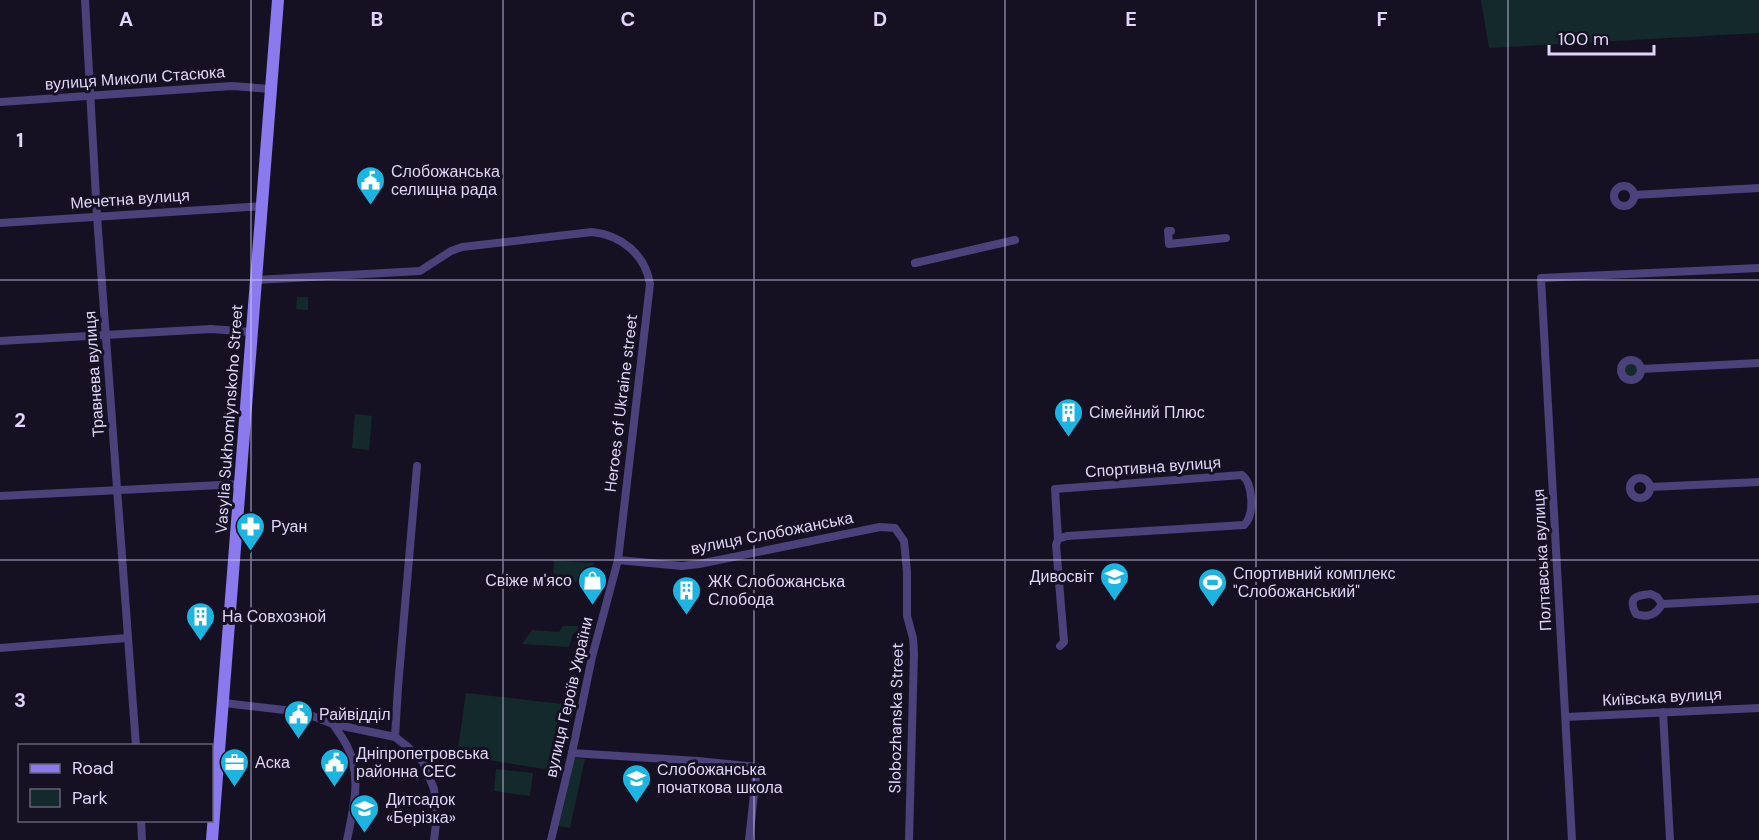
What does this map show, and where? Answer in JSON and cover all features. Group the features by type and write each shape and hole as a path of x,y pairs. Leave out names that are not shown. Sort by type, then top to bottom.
{"main road":[{"name":"Vasylia Sukhomlynskoho Street","path":"212,840 278,0"}],"street":[{"name":"Травнева вулиця","path":"85,0 97,216 136,744"},
{"name":"вулиця Миколи Стасюка","path":"0,102 232,86 272,88"},
{"path":"1634,195 1759,188"},
{"name":"Мечетна вулиця","path":"0,223 262,206"},
{"path":"1170,231 1168,231 1169,244 1226,238"},
{"name":"Heroes of Ukraine street","path":"256,280 420,271 451,250 462,247 592,232 610,236 628,246 636,253 648,271 650,284 618,560"},
{"path":"915,262 1015,240"},
{"name":"Полтавська вулиця","path":"1572,840 1541,279 1759,268"},
{"path":"0,341 211,329 252,332"},
{"path":"1641,369 1759,363"},
{"path":"395,737 417,466"},
{"name":"Спортивна вулиця","path":"1058,539 1067,536 1244,525 1248,522 1251,508 1248,483 1242,476 1054,489 1064,642 1060,646"},
{"path":"1650,487 1759,482"},
{"path":"0,496 241,484"},
{"name":"вулиця Слобожанська","path":"618,560 682,566 880,527 895,528"},
{"name":"Slobozhanska Street","path":"895,528 904,541 907,616 913,638 914,653 909,840"},
{"name":"вулиця Героїв України","path":"551,840 592,657 618,560"},
{"path":"1662,604 1759,599"},
{"path":"0,648 127,638"},
{"path":"224,702 302,712 333,724 395,737 423,762 434,789 437,816 434,840"},
{"name":"Київська вулиця","path":"1566,717 1759,708"},
{"path":"1663,712 1670,840"},
{"path":"333,724 348,748 355,772 355,803 347,840"},
{"path":"342,739 350,728"},
{"path":"572,753 698,760 757,767 749,840"},
{"path":"141,822 142,840"}],"green space":[{"path":"1481,0 1759,0 1759,33 1489,48"},
{"path":"297,297 308,297 308,310 296,309"},
{"path":"1631,360 1638,363 1641,370 1638,377 1631,380 1624,377 1621,370 1624,363"},
{"path":"355,414 372,416 369,450 352,448"},
{"path":"554,560 594,563 593,583 553,580"},
{"path":"563,626 578,626 578,632 573,633 569,647 522,644 532,630 559,632"},
{"path":"466,693 562,704 551,770 457,755"},
{"path":"574,758 585,759 570,828 558,826"},
{"path":"496,769 533,773 530,796 494,791"}],"place":[{"name":"Слобожанська селищна рада","path":"370,206"},
{"name":"Сімейний Плюс","path":"1068,438"},
{"name":"Руан","path":"250,552"},
{"name":"Дивосвіт","path":"1115,602"},
{"name":"Свіже м'ясо","path":"593,606"},
{"name":"Спортивний комплекс \"Слобожанський\"","path":"1212,608"},
{"name":"ЖК Слобожанська Слобода","path":"687,616"},
{"name":"На Совхозной","path":"201,642"},
{"name":"Райвідділ","path":"298,740"},
{"name":"Аска","path":"234,788"},
{"name":"Дніпропетровська районна СЕС","path":"335,788"},
{"name":"Cлобожанська початкова школа","path":"636,804"},
{"name":"Дитсадок «Берізка»","path":"365,834"}]}
